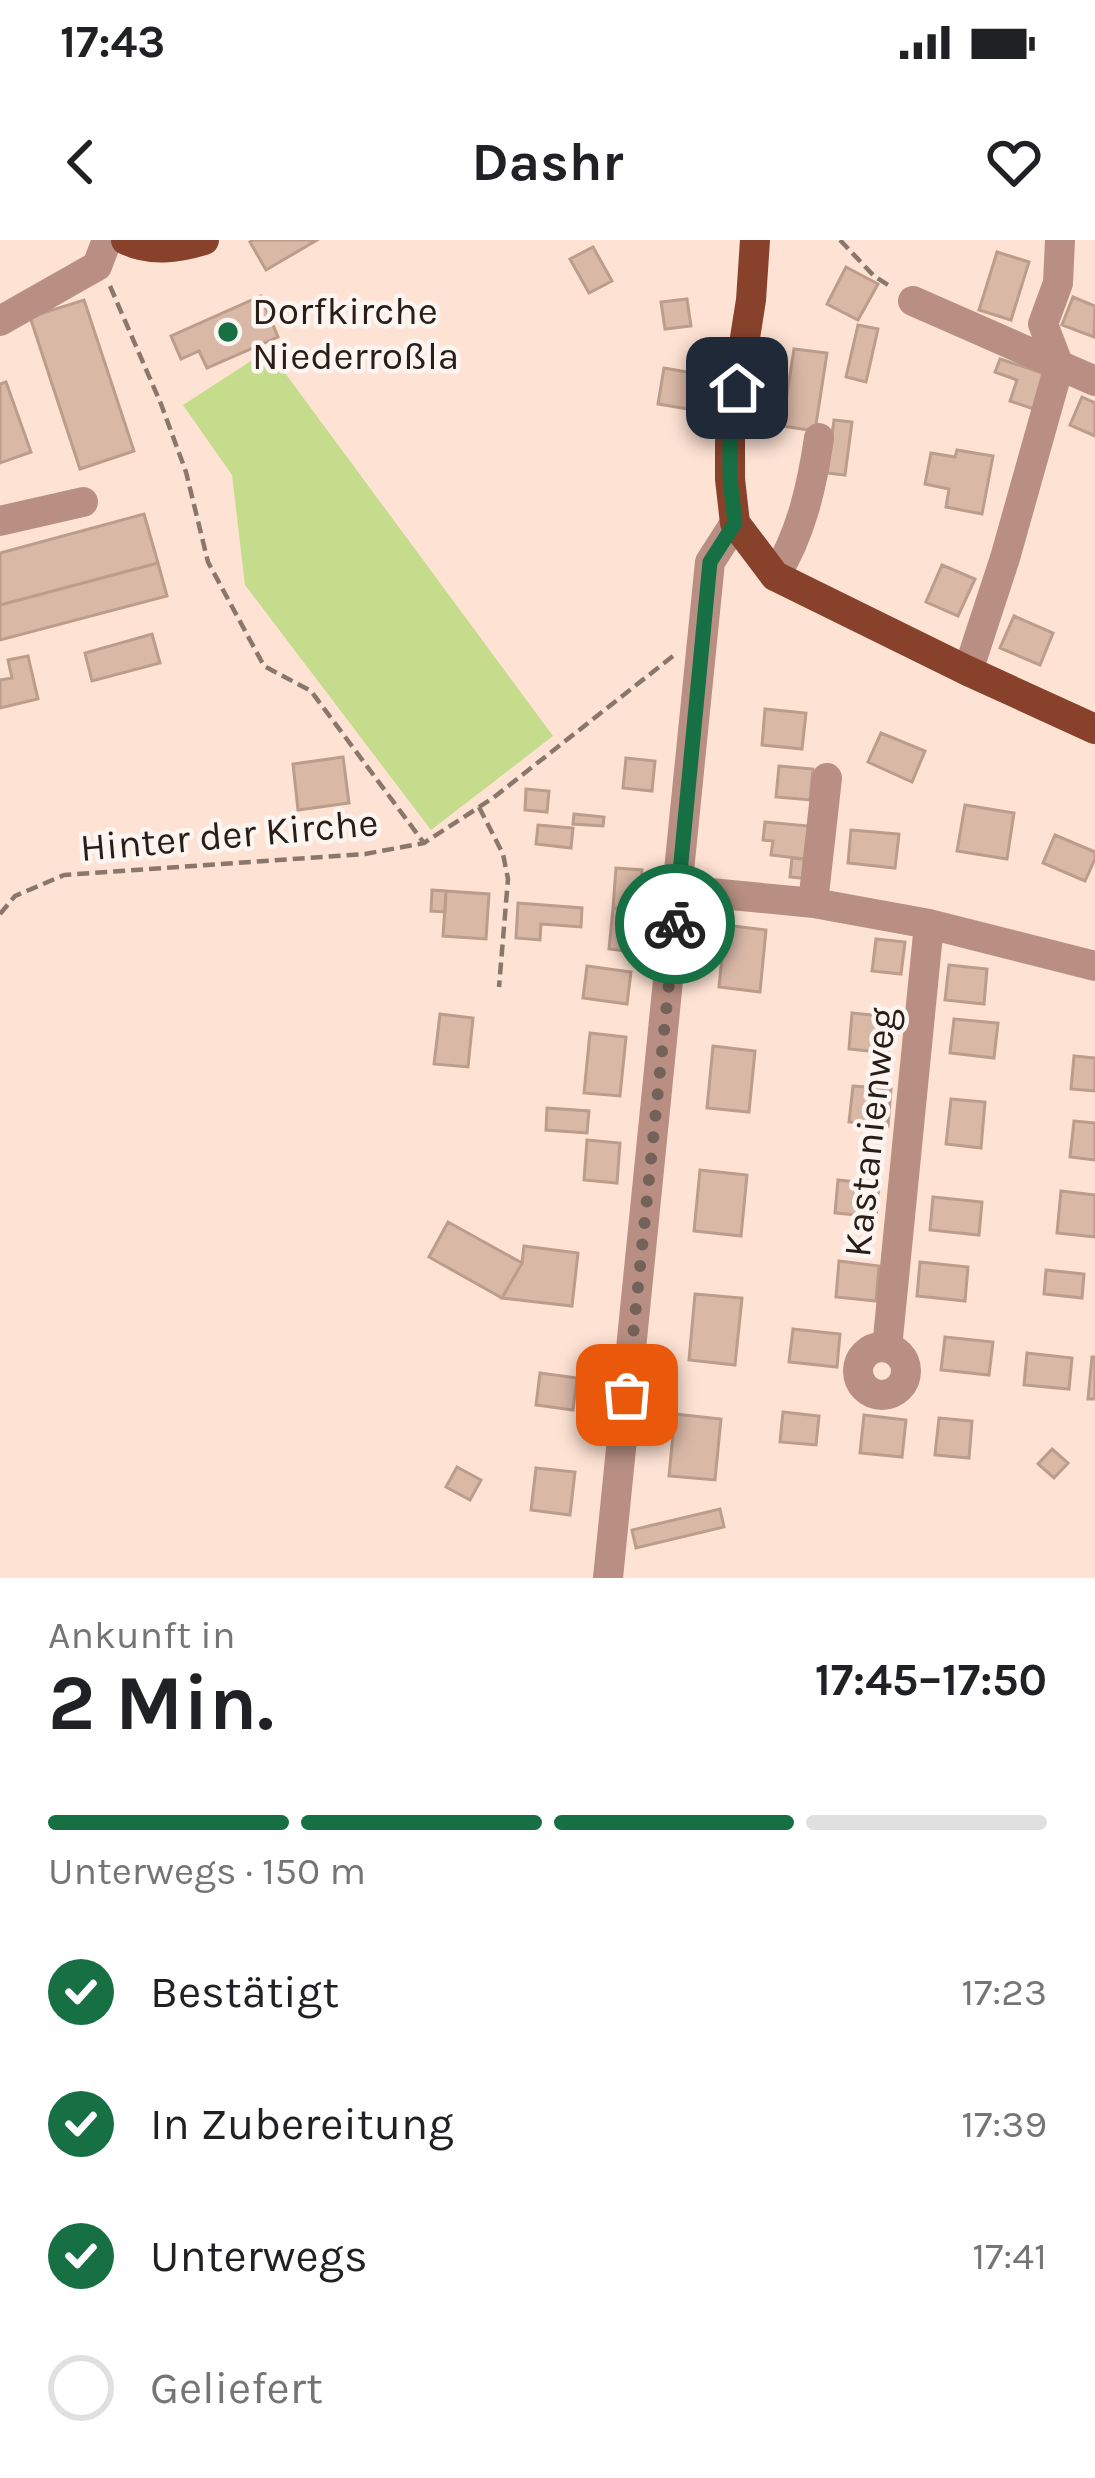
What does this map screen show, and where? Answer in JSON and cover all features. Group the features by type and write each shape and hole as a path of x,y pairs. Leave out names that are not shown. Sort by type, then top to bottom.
{"main road":[{"path":"126,240 141,247 168,248 204,240"},
{"path":"755,240 751,300 730,432 735,523 775,576 1095,729"}],"street":[{"path":"968,671 1059,366 1043,324 1058,283 1060,240"},
{"path":"0,321 102,253"},
{"path":"913,301 1095,381"},
{"path":"775,576 801,520 819,438"},
{"path":"0,521 82,502"},
{"path":"608,1578 710,562 735,523"},
{"path":"813,903 826,778"},
{"path":"679,890 813,903 929,924 1095,966"},
{"name":"Kastanienweg","path":"886,1348 929,924"}],"path":[{"path":"840,240 874,277 913,301"},
{"path":"102,253 186,472 208,562 263,666 310,691 424,842"},
{"name":"Hinter der Kirche","path":"0,914 15,896 64,875 365,854 424,842 479,807 679,652 700,653"},
{"path":"479,807 502,854 508,879 499,987"}],"green space":[{"path":"268,350 553,736 431,830 245,585 232,475 183,405"}],"building":[{"path":"253,240 317,240 266,270"},
{"path":"593,247 612,281 589,293 570,259"},
{"path":"997,252 1029,262 1011,320 979,310"},
{"path":"846,267 878,284 858,320 827,304"},
{"name":"Dorfkirche Niederroßla","path":"261,296 278,337 207,368 199,351 181,359 171,336"},
{"path":"1073,297 1095,306 1094,337 1062,325"},
{"path":"687,299 691,326 665,329 661,302"},
{"path":"84,300 134,451 80,469 30,317"},
{"path":"858,325 878,329 866,382 846,377"},
{"path":"794,349 827,353 815,431 782,426"},
{"path":"1000,359 1046,374 1034,409 1010,401 1017,380 995,372"},
{"path":"664,368 693,373 688,409 658,404"},
{"path":"6,382 31,452 0,463 0,384"},
{"path":"1082,397 1095,403 1095,436 1070,425"},
{"path":"834,420 852,422 845,475 827,473"},
{"path":"957,450 993,456 982,514 946,507 949,489 925,484 931,453 955,457"},
{"path":"144,514 158,563 0,605 0,553"},
{"path":"158,563 167,596 0,640 0,605"},
{"path":"942,565 975,579 958,616 926,602"},
{"path":"1014,616 1053,633 1040,665 1000,648"},
{"path":"152,634 160,663 92,681 85,653"},
{"path":"28,656 38,699 0,708 0,680 12,678 8,660"},
{"path":"765,709 806,713 802,749 762,745"},
{"path":"881,733 925,751 912,782 868,762"},
{"path":"343,757 349,803 298,810 293,764"},
{"path":"626,758 655,761 652,791 623,788"},
{"path":"779,766 813,769 810,800 776,797"},
{"path":"526,789 549,791 547,812 525,810"},
{"path":"965,805 1014,813 1007,859 957,851"},
{"path":"574,814 604,817 603,826 573,824"},
{"path":"765,822 809,826 805,859 771,855 773,841 763,840"},
{"path":"538,825 573,828 571,848 536,844"},
{"path":"851,830 899,834 895,868 848,863"},
{"path":"1055,835 1095,852 1085,881 1043,863"},
{"path":"792,858 812,860 810,879 790,877"},
{"path":"616,868 642,870 639,910 613,908"},
{"path":"432,890 446,891 445,912 431,911"},
{"path":"446,891 489,894 486,939 443,936"},
{"path":"518,903 582,908 581,927 541,924 540,940 516,938"},
{"path":"613,908 639,910 635,952 609,949"},
{"path":"725,925 766,930 760,992 719,987"},
{"path":"876,939 905,942 901,974 872,971"},
{"path":"949,965 987,969 984,1004 945,1000"},
{"path":"587,966 631,972 627,1004 583,998"},
{"path":"852,1013 892,1017 888,1053 849,1049"},
{"path":"440,1014 473,1018 468,1067 434,1064"},
{"path":"954,1019 998,1023 994,1058 950,1053"},
{"path":"590,1033 626,1037 620,1096 584,1093"},
{"path":"713,1046 755,1051 749,1112 707,1108"},
{"path":"1074,1056 1095,1058 1095,1091 1071,1089"},
{"path":"853,1086 891,1089 888,1126 849,1122"},
{"path":"951,1099 985,1102 981,1148 946,1144"},
{"path":"547,1108 589,1111 587,1133 546,1130"},
{"path":"1074,1121 1095,1123 1095,1160 1070,1157"},
{"path":"587,1140 620,1143 617,1183 584,1180"},
{"path":"700,1170 747,1175 741,1236 694,1231"},
{"path":"838,1180 879,1184 876,1217 835,1213"},
{"path":"1061,1191 1095,1195 1095,1237 1057,1233"},
{"path":"933,1197 982,1202 979,1235 930,1230"},
{"path":"448,1222 522,1263 502,1298 429,1257"},
{"path":"524,1246 578,1253 572,1306 502,1298 522,1263"},
{"path":"839,1261 879,1266 876,1301 836,1297"},
{"path":"920,1262 968,1267 965,1301 917,1296"},
{"path":"1046,1270 1084,1274 1082,1298 1044,1294"},
{"path":"695,1294 742,1298 735,1365 689,1360"},
{"path":"793,1329 840,1334 837,1367 789,1362"},
{"path":"945,1337 993,1342 989,1375 941,1370"},
{"path":"1027,1353 1072,1358 1069,1389 1024,1385"},
{"path":"1092,1357 1095,1399 1088,1399"},
{"path":"540,1373 577,1378 573,1410 536,1405"},
{"path":"783,1412 819,1416 816,1445 780,1442"},
{"path":"675,1414 721,1419 715,1480 669,1476"},
{"path":"864,1415 906,1420 902,1457 860,1453"},
{"path":"939,1418 972,1421 969,1458 935,1455"},
{"path":"1052,1449 1068,1463 1054,1478 1038,1464"},
{"path":"457,1467 481,1480 470,1500 446,1487"},
{"path":"536,1468 575,1472 570,1515 531,1510"},
{"path":"720,1509 724,1527 636,1548 632,1530"}],"way so far":[{"path":"627,1395 675,924"}],"place":[{"name":"Dorfkirche Niederroßla","path":"228,332"}],"route":[{"path":"675,924 710,562 735,523 730,432 737,388"}]}
